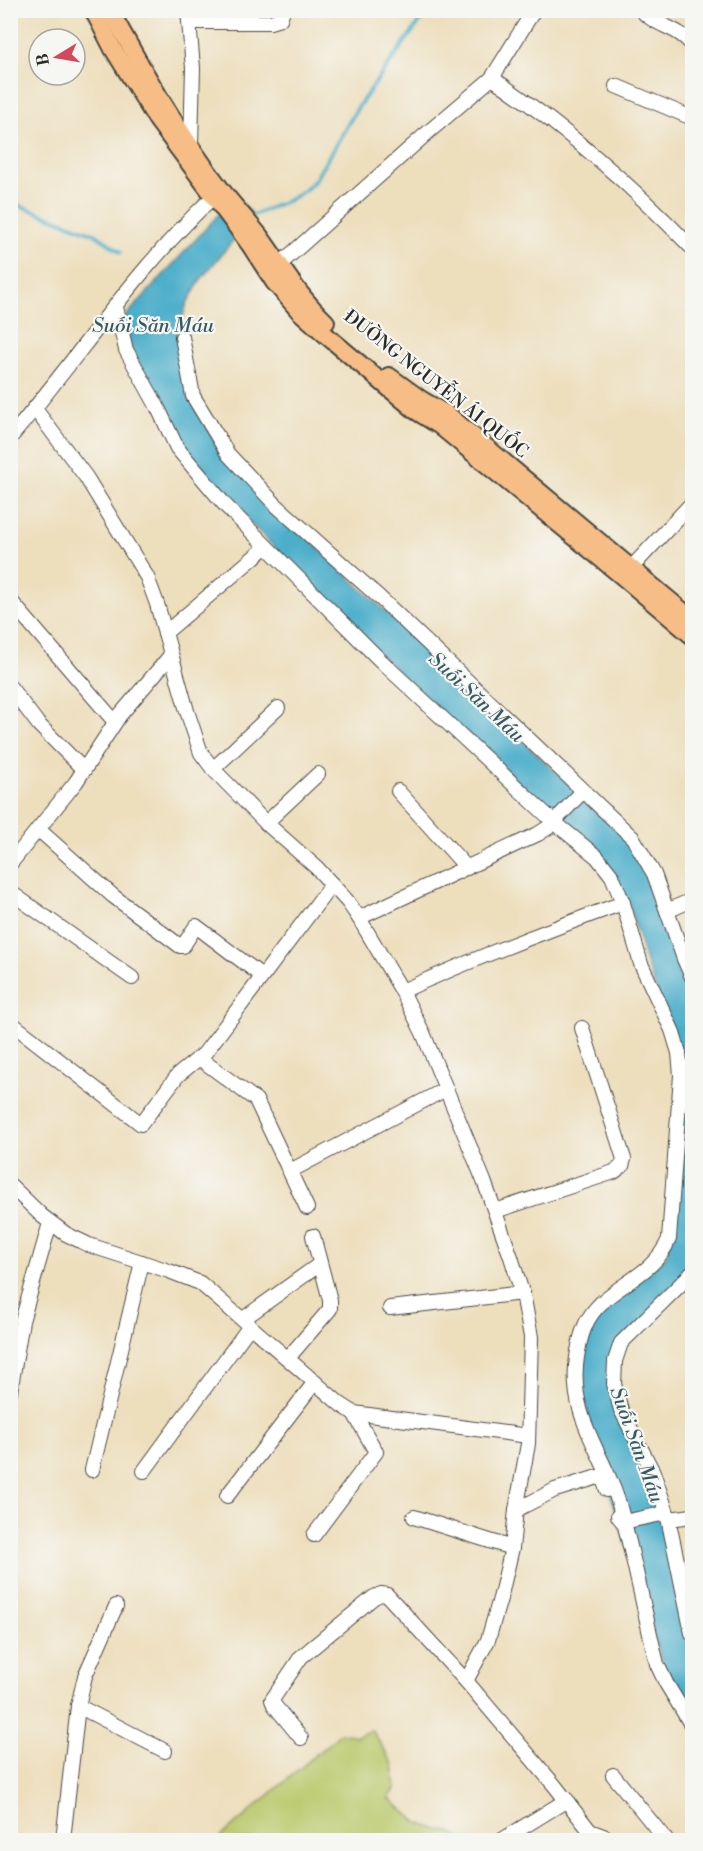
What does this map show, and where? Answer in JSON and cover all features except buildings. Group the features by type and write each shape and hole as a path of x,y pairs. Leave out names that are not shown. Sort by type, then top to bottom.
{"main road":[{"path":"93,10 119,59 157,120 216,194"},
{"name":"ĐƯỜNG NGUYỄN ÁI QUỐC","path":"110,10 134,55 191,145 216,194 255,241 279,265 320,316 364,357 422,400 448,415 471,444 693,636"},
{"name":"ĐƯỜNG NGUYỄN ÁI QUỐC","path":"255,241 274,282 299,311 374,376 471,444 632,567 693,619"}],"street":[{"path":"191,145 193,68 189,16 270,22 280,19 283,10"},
{"path":"279,265 492,78 534,10"},
{"path":"641,10 650,18 680,32 693,45"},
{"path":"492,78 542,113 654,208 693,248"},
{"path":"616,86 692,116"},
{"path":"10,438 166,244 216,194"},
{"path":"116,307 126,350 177,448 225,504 382,663 554,822 597,856 612,876 623,903 641,964 672,1030 679,1053 681,1074 669,1239 664,1252 642,1274 600,1304 589,1318 579,1342 574,1377 583,1420 618,1502 657,1664 693,1726"},
{"path":"182,337 193,396 228,453 276,505 380,598 633,838 654,874 684,959 693,977"},
{"path":"35,409 86,477 147,577 196,743 201,753 213,769 266,823 332,884 359,918 402,991 423,1033 495,1211 523,1293 531,1337 528,1436 512,1548 488,1640 466,1681"},
{"path":"632,567 693,503"},
{"path":"165,633 266,547"},
{"path":"10,600 115,722"},
{"path":"10,864 84,770 115,722 171,655"},
{"path":"10,687 39,725 84,770"},
{"path":"213,769 278,708"},
{"path":"266,823 318,774"},
{"path":"398,791 467,868"},
{"path":"359,918 538,834 554,822 583,792"},
{"path":"38,829 113,896 180,946 196,926 262,976"},
{"path":"10,1022 141,1124 178,1075 204,1054 332,884"},
{"path":"10,892 132,978"},
{"path":"667,911 693,900"},
{"path":"402,991 456,966 623,903"},
{"path":"495,1211 614,1172 622,1166 624,1159 582,1028"},
{"path":"199,1058 256,1100 307,1208"},
{"path":"290,1171 446,1089"},
{"path":"10,1185 50,1223 66,1234 89,1245 200,1283 345,1409 354,1413 528,1436"},
{"path":"10,1392 22,1321 50,1223"},
{"path":"288,1359 330,1309 330,1300 313,1236"},
{"path":"92,1470 142,1262"},
{"path":"144,1471 247,1323 320,1264"},
{"path":"693,1273 621,1343 615,1361 614,1384 621,1410 654,1472 668,1516 693,1634"},
{"path":"390,1308 523,1293"},
{"path":"227,1496 315,1382"},
{"path":"314,1535 376,1452 354,1413"},
{"path":"516,1510 555,1490 598,1477 603,1479 615,1510 623,1522"},
{"path":"623,1522 668,1516 693,1516"},
{"path":"414,1517 512,1548"},
{"path":"301,1738 272,1700 301,1657 374,1597 381,1594 387,1595 466,1681 567,1800 590,1831 608,1840"},
{"path":"63,1840 78,1706 85,1676 117,1606"},
{"path":"78,1706 165,1751"},
{"path":"613,1775 666,1840"},
{"path":"502,1840 567,1800"}],"green space":[{"path":"372,1730 393,1765 396,1788 389,1798 417,1822 451,1832 464,1840 217,1840 341,1733 357,1736"}],"water":[{"name":"Suối Săn Máu","path":"237,199 254,215 202,278 187,303 177,336 189,398 225,456 315,545 629,841 650,876 681,964 692,988 692,1266 610,1360 664,1518 692,1652 692,1717 661,1661 588,1420 579,1376 583,1343 593,1321 603,1307 667,1255 685,1071 646,963 628,901 561,821 383,658 229,501 181,446 131,349 124,318 218,215"}],"waterway":[{"path":"251,216 289,200 305,190 315,180 358,107 428,10"},
{"name":"Suối Săn Máu","path":"10,202 95,234 121,252"}]}
